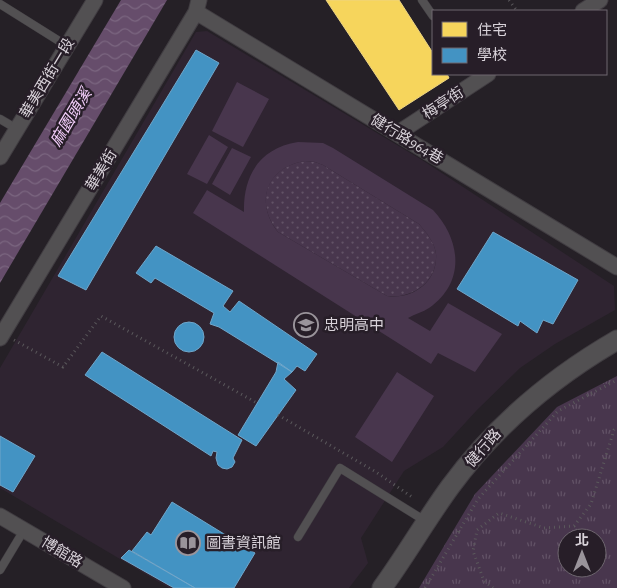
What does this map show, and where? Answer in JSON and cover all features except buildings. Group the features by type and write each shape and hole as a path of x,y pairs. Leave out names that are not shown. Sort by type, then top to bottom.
{"street":[{"name":"華美西街一段","path":"0,157 95,0"},
{"path":"585,10 600,0"},
{"name":"健行路964巷","path":"198,6 398,133 617,268"},
{"name":"華美街","path":"2,335 198,6"},
{"name":"梅亭街","path":"398,133 479,76"},
{"name":"健行路","path":"382,588 450,486 506,422 559,377 617,340"},
{"name":"博館路","path":"0,516 113,586"}],"lane":[{"path":"422,0 432,15"},
{"path":"0,4 67,46"},
{"path":"0,119 17,128"},
{"path":"298,537 340,468 430,517"},
{"path":"0,570 24,530"}],"path":[{"path":"2,335 63,367 101,316 257,403"},
{"path":"425,588 478,499 558,411 617,380"},
{"path":"278,415 376,472 430,517"},
{"path":"493,588 484,581 473,551 477,530 499,513 544,528 574,526 591,504 614,430 617,428"}],"shaded area":[{"name":"忠明高中","path":"207,31 422,160 614,286 615,310 555,344 520,368 443,447 404,471 361,538 368,563 349,588 169,588 0,488 0,368 196,32"}],"green space":[{"path":"237,82 269,99 243,147 212,131"},
{"path":"209,135 228,147 207,184 187,174"},
{"path":"298,142 323,143 433,210 449,234 454,247 454,273 449,286 441,298 429,308 408,318 430,331 448,303 502,334 475,372 438,353 431,364 193,213 207,190 244,212 247,186 256,165 273,150","holes":["305,161 323,165 422,227 432,242 436,254 433,273 422,287 405,295 387,296 278,232 271,221 267,209 268,187 281,170"]},
{"path":"232,148 251,157 230,195 212,184"},
{"path":"305,161 323,165 419,224 432,242 436,254 433,273 422,287 405,295 387,296 278,232 271,221 267,209 268,187 281,170"},
{"path":"397,372 434,396 392,462 355,437"},
{"path":"617,376 617,588 419,588 475,494 557,407"}],"water":[{"name":"麻園頭溪","path":"121,0 167,0 0,283 0,203"}],"place":[{"name":"忠明高中","path":"306,325"},
{"name":"圖書資訊館","path":"188,543"}]}
